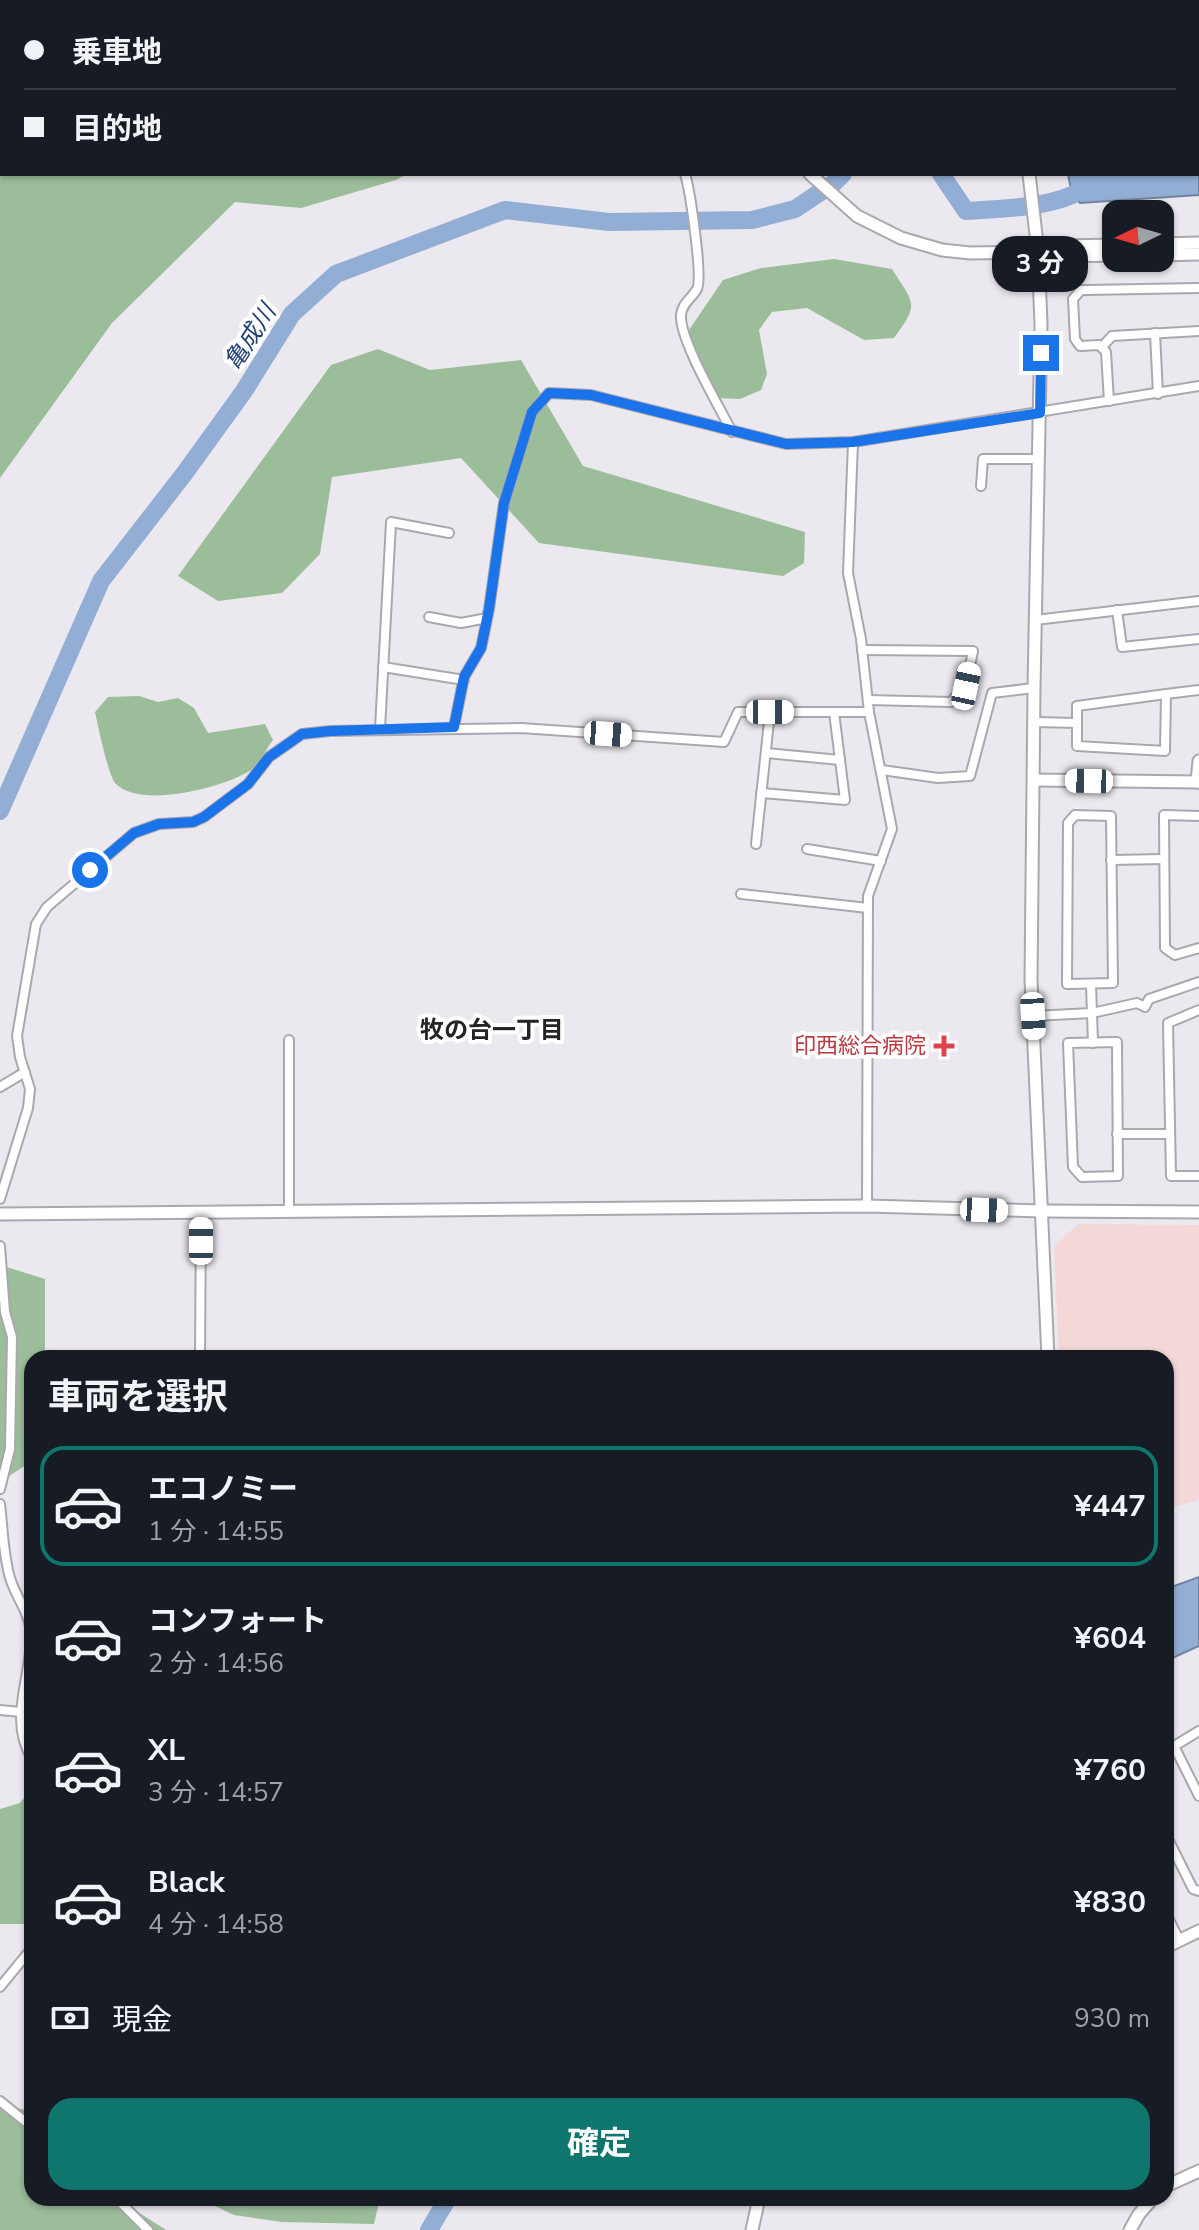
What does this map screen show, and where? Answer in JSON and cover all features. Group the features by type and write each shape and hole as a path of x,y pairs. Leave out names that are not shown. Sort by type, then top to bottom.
{"street":[{"path":"685,176 698,272 697,289 687,299 681,315 684,333 732,432"},
{"path":"812,176 857,216 901,238 942,250 1102,255"},
{"path":"1029,176 1038,252 1040,413 1034,688 1033,1016 1048,1350"},
{"path":"1174,244 1199,243"},
{"path":"1038,252 1063,246 1102,245"},
{"path":"1174,255 1199,254"},
{"path":"1109,401 1106,352 1096,344 1080,346 1075,339 1073,299 1081,290 1199,288"},
{"path":"1102,347 1112,336 1199,331"},
{"path":"1155,333 1158,394"},
{"path":"454,727 464,680 481,648 504,503 532,412 549,393 591,395 786,444 853,442 1199,386"},
{"path":"853,442 848,573 869,712 892,829 868,896 867,1206"},
{"path":"981,486 983,459 1039,459"},
{"path":"380,729 391,522 449,533"},
{"path":"1035,620 1199,601"},
{"path":"1117,610 1122,647 1199,639"},
{"path":"429,617 461,623 487,618"},
{"path":"862,650 973,651 966,686 951,702 868,700"},
{"path":"383,667 464,680"},
{"path":"882,770 938,778 970,776 992,693 1034,688"},
{"path":"1166,694 1165,751 1077,746 1077,706 1166,694 1199,690"},
{"path":"0,1199 28,1108 30,1089 17,1036 36,924 47,907 134,833 159,824 193,822 204,817 248,784 269,757 302,734 380,729 521,728 724,742 738,712 869,712"},
{"path":"756,844 770,712"},
{"path":"761,793 845,800 834,712"},
{"path":"1034,722 1077,723"},
{"path":"766,753 840,760"},
{"path":"1034,780 1198,782 1199,761"},
{"path":"1075,815 1111,816 1113,983 1091,984 1067,984 1068,823 1075,815"},
{"path":"1199,816 1164,815 1165,948 1175,955 1199,948"},
{"path":"807,849 881,861"},
{"path":"1111,860 1164,859"},
{"path":"741,894 868,908"},
{"path":"1033,1016 1092,1013 1137,1003 1142,995 1149,999 1199,982"},
{"path":"1091,984 1093,1043"},
{"path":"1199,1010 1168,1023 1171,1176 1199,1176"},
{"path":"289,1040 289,1211"},
{"path":"1117,1042 1117,1134 1118,1176 1082,1177 1073,1167 1068,1043 1117,1042"},
{"path":"0,1087 25,1072"},
{"path":"1117,1134 1170,1134"},
{"path":"0,1214 867,1206 1199,1212"},
{"path":"200,1350 201,1212"},
{"path":"0,1246 5,1312 12,1337 10,1449 0,1489"},
{"path":"0,1504 10,1580 24,1607"},
{"path":"24,1690 21,1712 24,1740"},
{"path":"0,1710 21,1712"},
{"path":"1174,1747 1199,1731"},
{"path":"1174,1755 1199,1796"},
{"path":"1174,1851 1193,1889 1199,1891"},
{"path":"1174,1943 1199,1931"},
{"path":"1174,1933 1178,1941"},
{"path":"0,1987 24,1958"},
{"path":"0,2101 24,2120"},
{"path":"1174,2182 1199,2171"},
{"path":"124,2206 148,2230"},
{"path":"752,2230 757,2206"},
{"path":"1130,2230 1146,2206"}],"shaded area":[{"path":"1078,1224 1199,1225 1199,1500 1174,1507 1174,1350 1059,1350 1054,1247"}],"green space":[{"path":"0,176 403,176 301,208 235,202 112,323 0,478"},
{"path":"834,259 892,269 911,304 908,317 894,338 864,340 807,308 772,312 759,330 767,374 761,390 740,399 717,398 690,365 689,330 723,280 761,268"},
{"path":"378,349 430,370 521,360 583,466 805,532 804,563 783,576 539,543 461,458 332,477 320,554 282,593 218,601 178,576 331,365"},
{"path":"139,696 158,702 178,698 194,708 208,733 265,724 273,740 251,770 223,783 162,795 127,791 112,778 95,712 108,697"},
{"path":"0,1265 45,1279 45,1350 24,1350 24,1466 0,1482"},
{"path":"24,1798 24,1924 0,1924 0,1809 20,1803"},
{"path":"0,2103 24,2110 24,2206 128,2206 166,2230 0,2230"},
{"path":"215,2206 378,2206 374,2224 282,2222 234,2215"}],"water":[{"path":"1068,176 1199,176 1199,195 1080,203 1072,195"},
{"path":"1199,1577 1199,1646 1174,1657 1174,1586"}],"waterway":[{"name":"亀成川","path":"0,811 101,581 244,391 292,314 336,274 505,210 609,222 752,220 795,209 841,176"},
{"name":"亀成川","path":"942,176 966,211 1048,203 1072,195 1106,176"},
{"path":"429,2230 443,2206"}],"place":[{"name":"印西総合病院","path":"944,1046"}],"district":[{"name":"牧の台一丁目","path":"492,1030"}],"route":[{"path":"90,870 134,833 159,824 193,822 204,817 248,784 269,757 302,734 454,727 464,677 481,648 504,503 532,412 549,393 591,395 786,444 853,442 1040,413 1041,353"}]}
